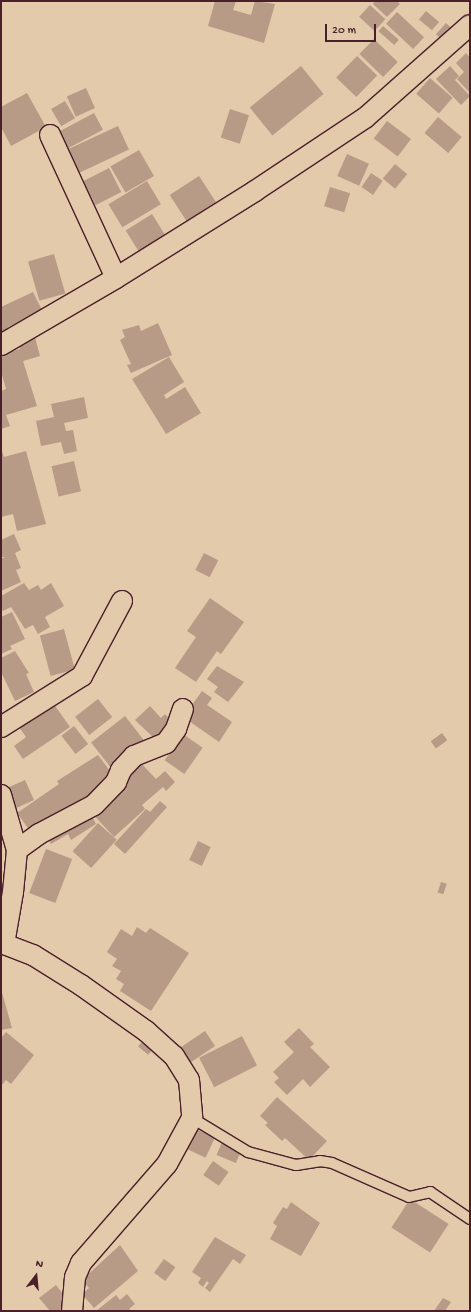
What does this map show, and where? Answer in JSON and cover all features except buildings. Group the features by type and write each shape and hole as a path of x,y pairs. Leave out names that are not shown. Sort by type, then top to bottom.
{"street":[{"path":"1,345 116,278 255,191 365,118 470,26"},
{"path":"50,135 116,278"},
{"path":"1,727 82,676 122,601"},
{"path":"17,850 39,834 94,805 116,782 121,770 134,756 166,743 176,729 183,709"},
{"path":"1,795 17,850 13,892 3,946 33,955 81,984 146,1031 174,1056 189,1080 192,1118 167,1164 81,1263 75,1277 72,1311"}],"lane":[{"path":"192,1118 248,1152 296,1165 320,1161 332,1163 409,1197 430,1192 470,1219"}]}
